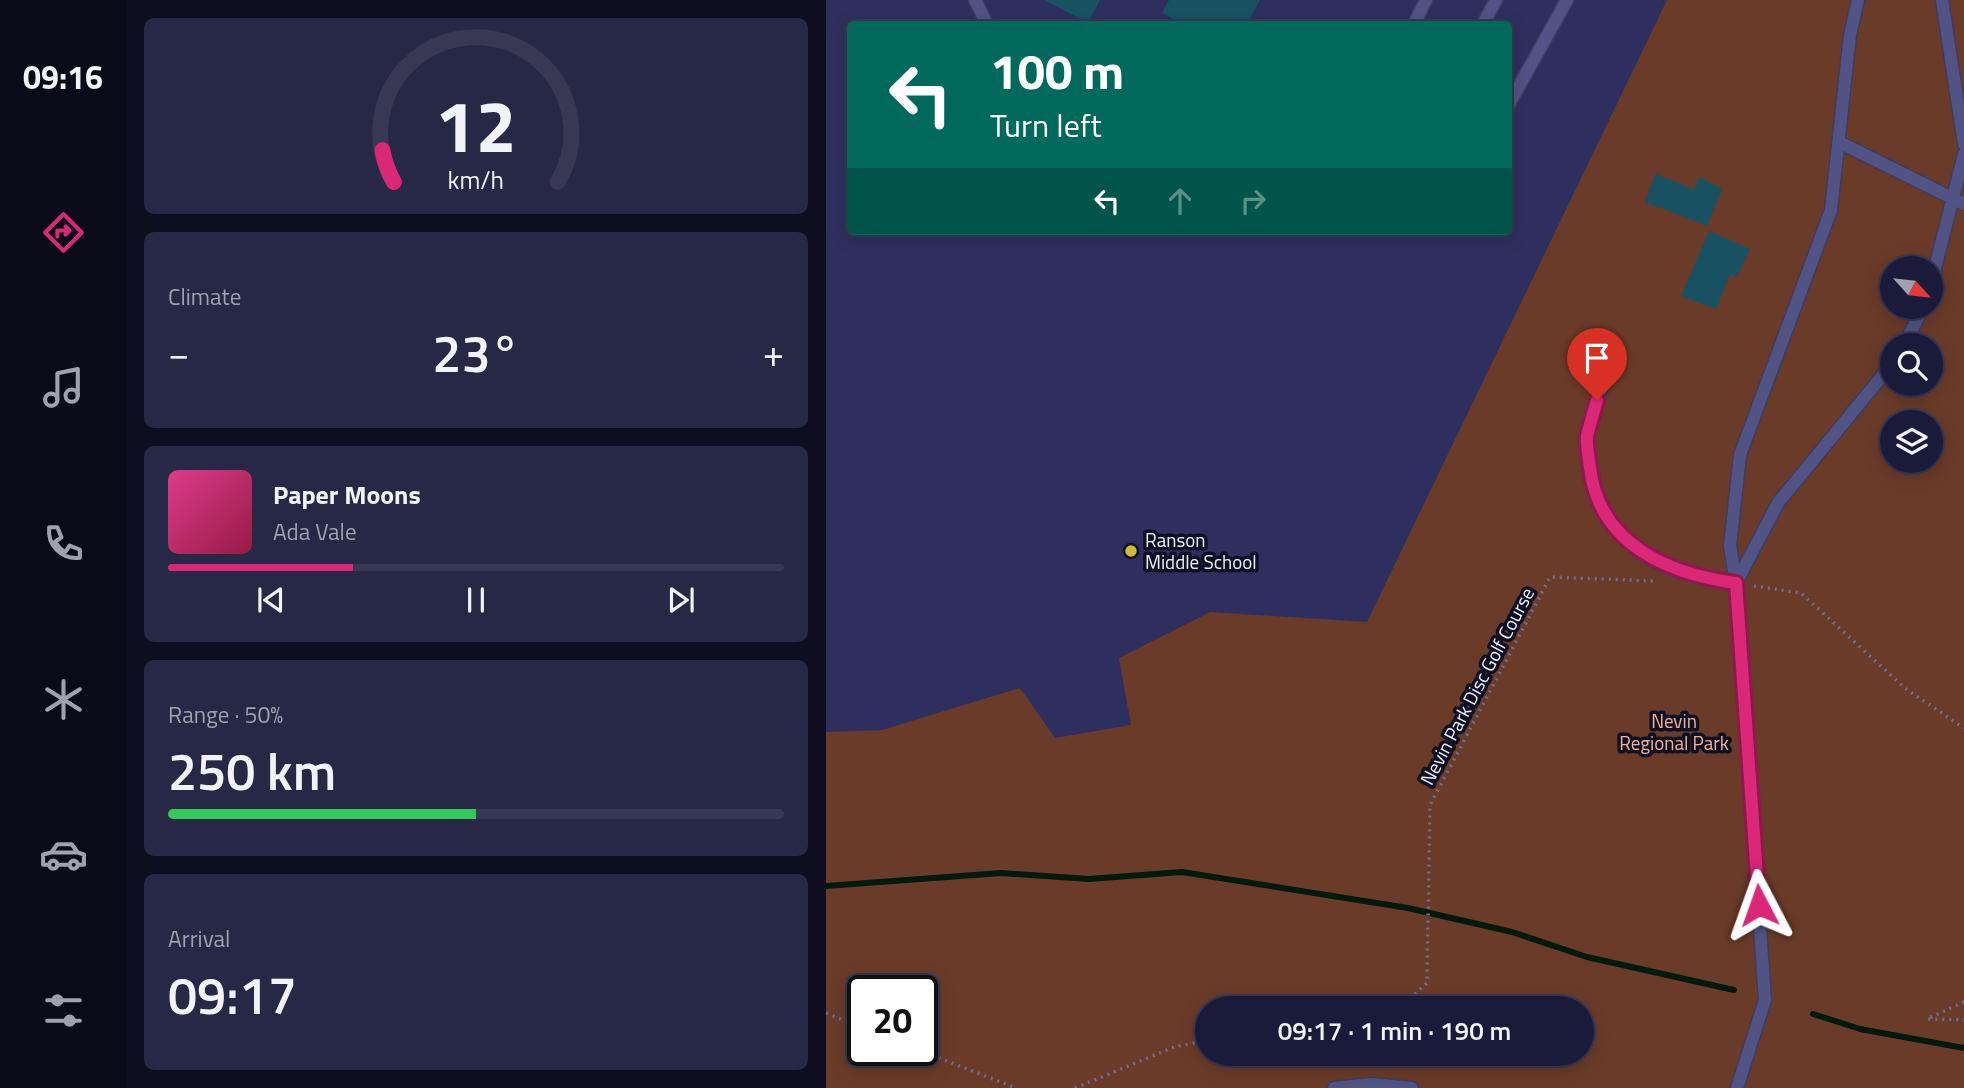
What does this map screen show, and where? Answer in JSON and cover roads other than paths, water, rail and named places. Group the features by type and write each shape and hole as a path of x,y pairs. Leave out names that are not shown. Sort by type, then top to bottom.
{"lane":[{"path":"975,0 986,21"},
{"path":"1416,21 1426,0"},
{"path":"1485,21 1496,0"},
{"path":"1512,99 1567,0"},
{"path":"1737,1088 1765,1000 1736,583 1730,546 1740,455 1831,210 1850,35 1858,0"},
{"path":"1942,0 1964,144"},
{"path":"1839,142 1959,202"},
{"path":"1941,256 1959,202 1964,154"},
{"path":"1612,361 1587,438 1593,489 1622,537 1656,562 1699,579 1736,583"},
{"path":"1736,583 1778,503 1880,379"},
{"path":"1334,1088 1371,1084 1412,1088"}],"waterway":[{"path":"826,886 1001,873 1089,879 1182,872 1408,908 1512,932 1587,957 1734,990"},
{"path":"1813,1014 1860,1029 1964,1048"}],"place":[{"name":"Ranson Middle School","path":"1131,551"}],"park label":[{"name":"Nevin Regional Park","path":"1674,732"}]}
